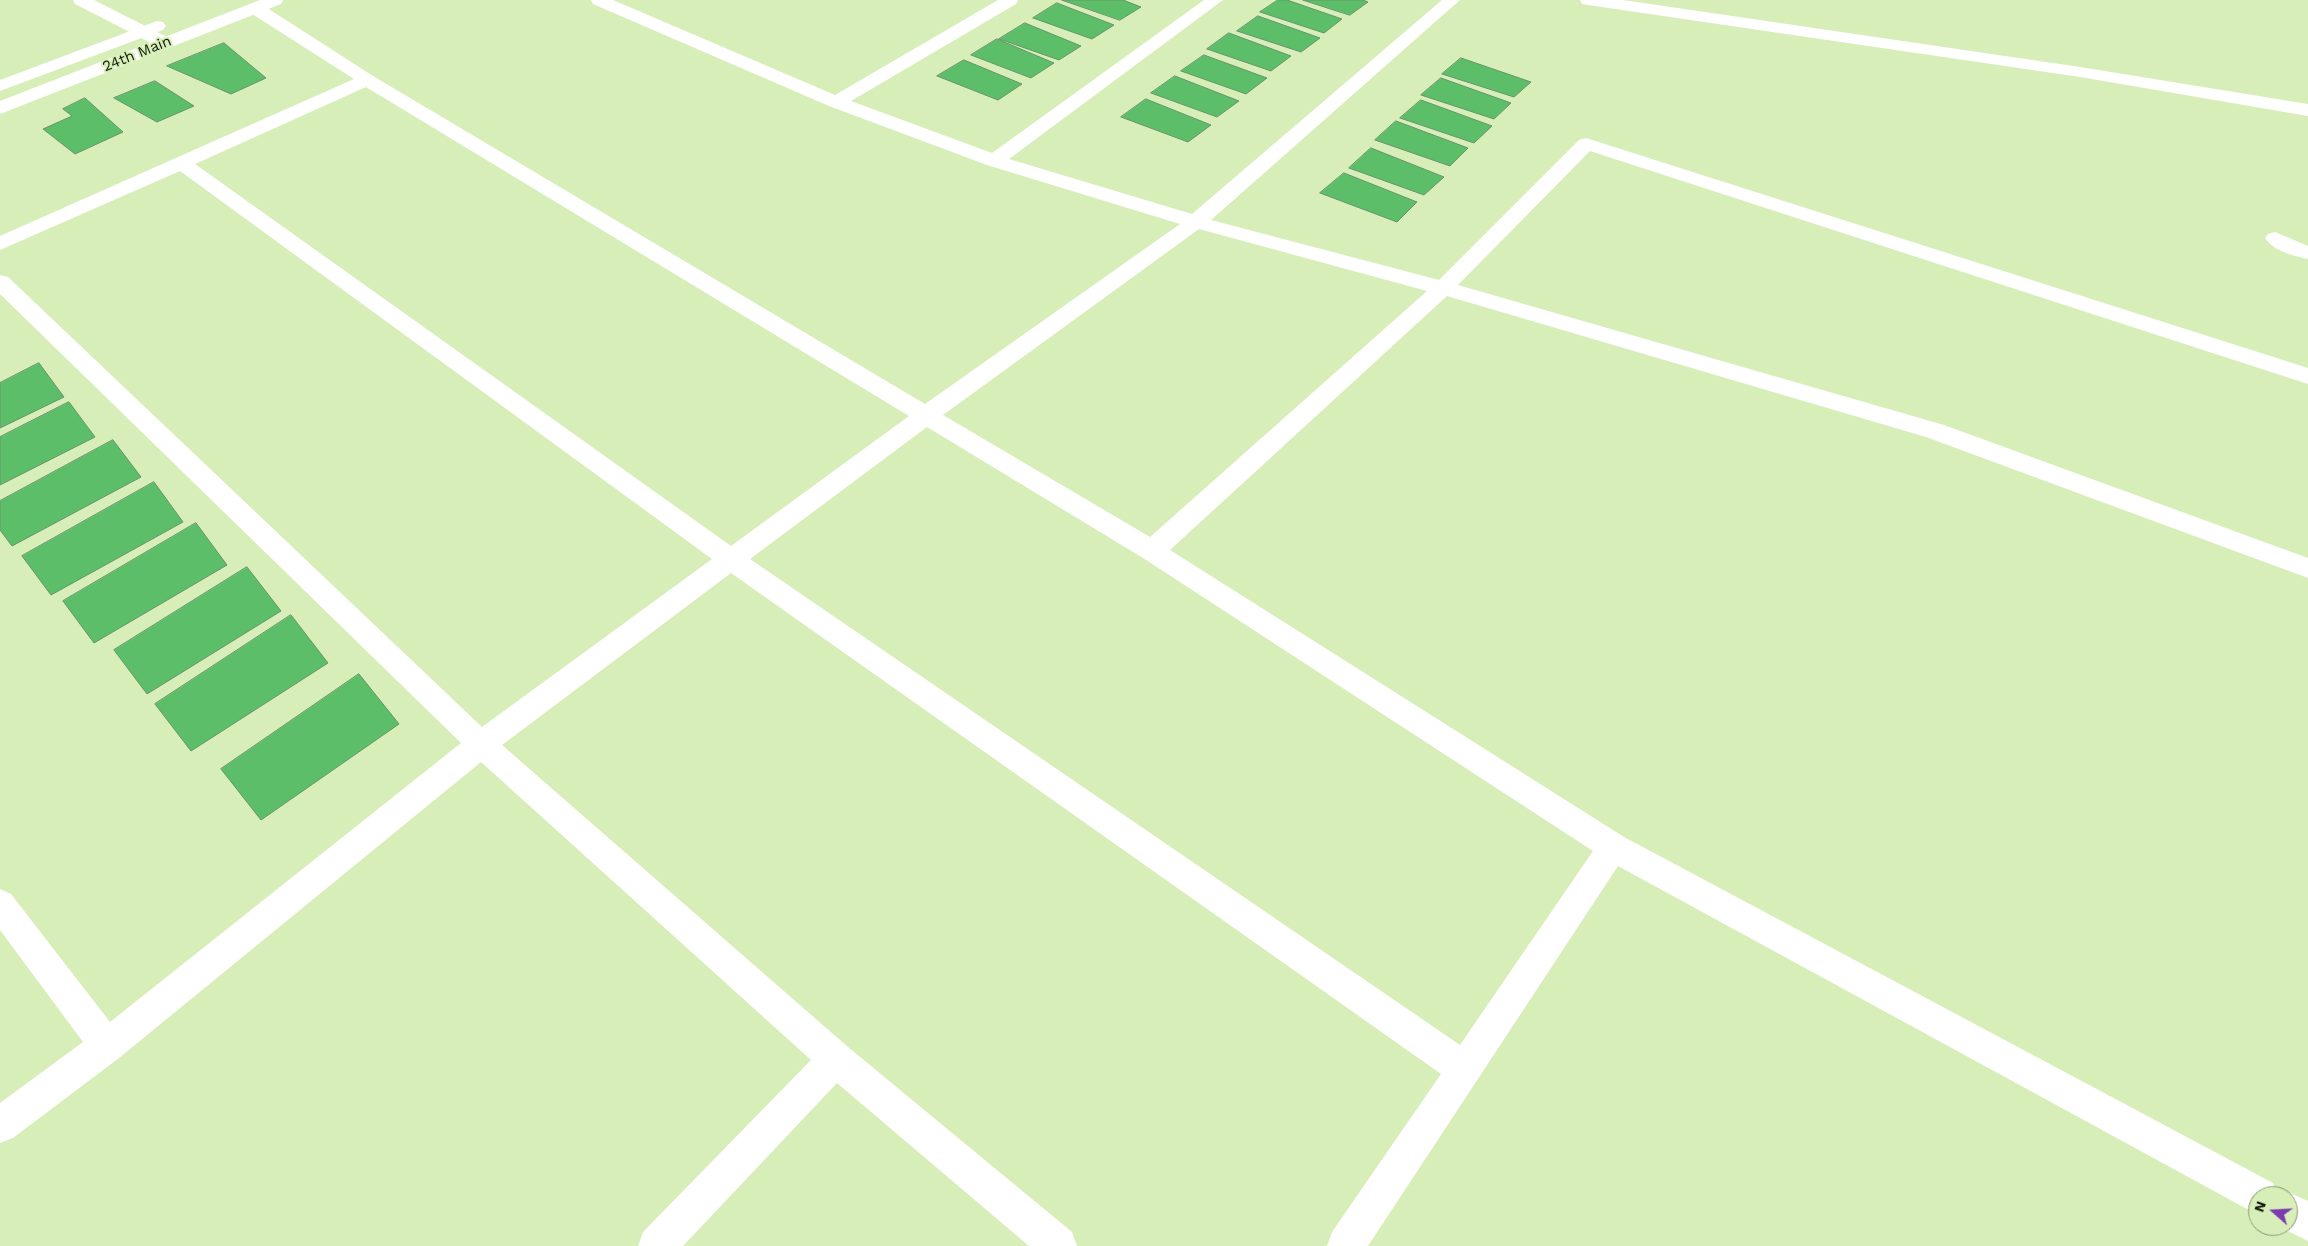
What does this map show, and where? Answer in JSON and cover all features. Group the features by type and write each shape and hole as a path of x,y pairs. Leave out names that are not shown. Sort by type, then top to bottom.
{"street":[{"path":"81,0 165,43"},
{"path":"599,0 836,102 994,161 1196,222 1443,288 1935,431 2308,568"},
{"path":"836,102 1010,0"},
{"path":"994,161 1215,0"},
{"path":"0,1125 107,1046 481,744 925,416 1196,222 1452,0"},
{"path":"1588,0 2080,72 2308,110"},
{"path":"265,4 367,80 1152,552 1613,847 2248,1190"},
{"name":"24th Main","path":"0,108 265,4"},
{"path":"0,86 172,20"},
{"path":"0,244 367,80"},
{"path":"1152,552 1443,288 1586,144 2308,376"},
{"path":"180,162 730,559 1463,1068"},
{"path":"2275,238 2295,249 2308,253"},
{"path":"0,282 481,744 836,1059 1058,1246"},
{"path":"1346,1246 1463,1068 1613,847"},
{"path":"0,904 107,1046"},
{"path":"657,1246 836,1059"}],"building":[{"path":"1062,0 1123,0 1141,7 1120,20"},
{"path":"1278,0 1287,0 1342,19 1324,33 1260,12"},
{"path":"1303,0 1363,0 1368,2 1350,15"},
{"path":"1057,3 1114,25 1092,39 1033,18"},
{"path":"1258,16 1320,38 1301,52 1237,31"},
{"path":"1025,23 1081,46 1059,60 999,39"},
{"path":"1229,33 1291,56 1271,71 1207,49"},
{"path":"997,39 1054,63 1031,78 971,55"},
{"path":"224,43 266,78 231,94 167,66"},
{"path":"1204,55 1267,78 1246,94 1181,71"},
{"path":"1461,58 1531,82 1514,97 1442,74"},
{"path":"964,60 1022,84 998,100 937,76"},
{"path":"1175,76 1239,101 1217,117 1151,93"},
{"path":"1441,78 1511,103 1494,119 1421,95"},
{"path":"155,81 194,106 157,122 114,98"},
{"path":"85,98 123,132 75,154 43,129 72,116 63,109"},
{"path":"1146,99 1211,125 1188,142 1121,117"},
{"path":"1421,100 1492,126 1474,143 1400,118"},
{"path":"1396,121 1468,148 1450,166 1375,140"},
{"path":"1371,148 1444,177 1424,195 1349,168"},
{"path":"1344,173 1417,202 1397,222 1320,193"},
{"path":"39,363 64,397 0,428 0,383"},
{"path":"69,402 95,437 0,485 0,437"},
{"path":"113,440 141,477 12,546 0,530 0,501"},
{"path":"154,482 183,522 51,595 22,556"},
{"path":"196,523 227,565 94,643 63,601"},
{"path":"247,567 281,611 147,694 114,650"},
{"path":"291,615 328,663 191,751 155,704"},
{"path":"359,674 399,724 261,820 221,769"}]}
